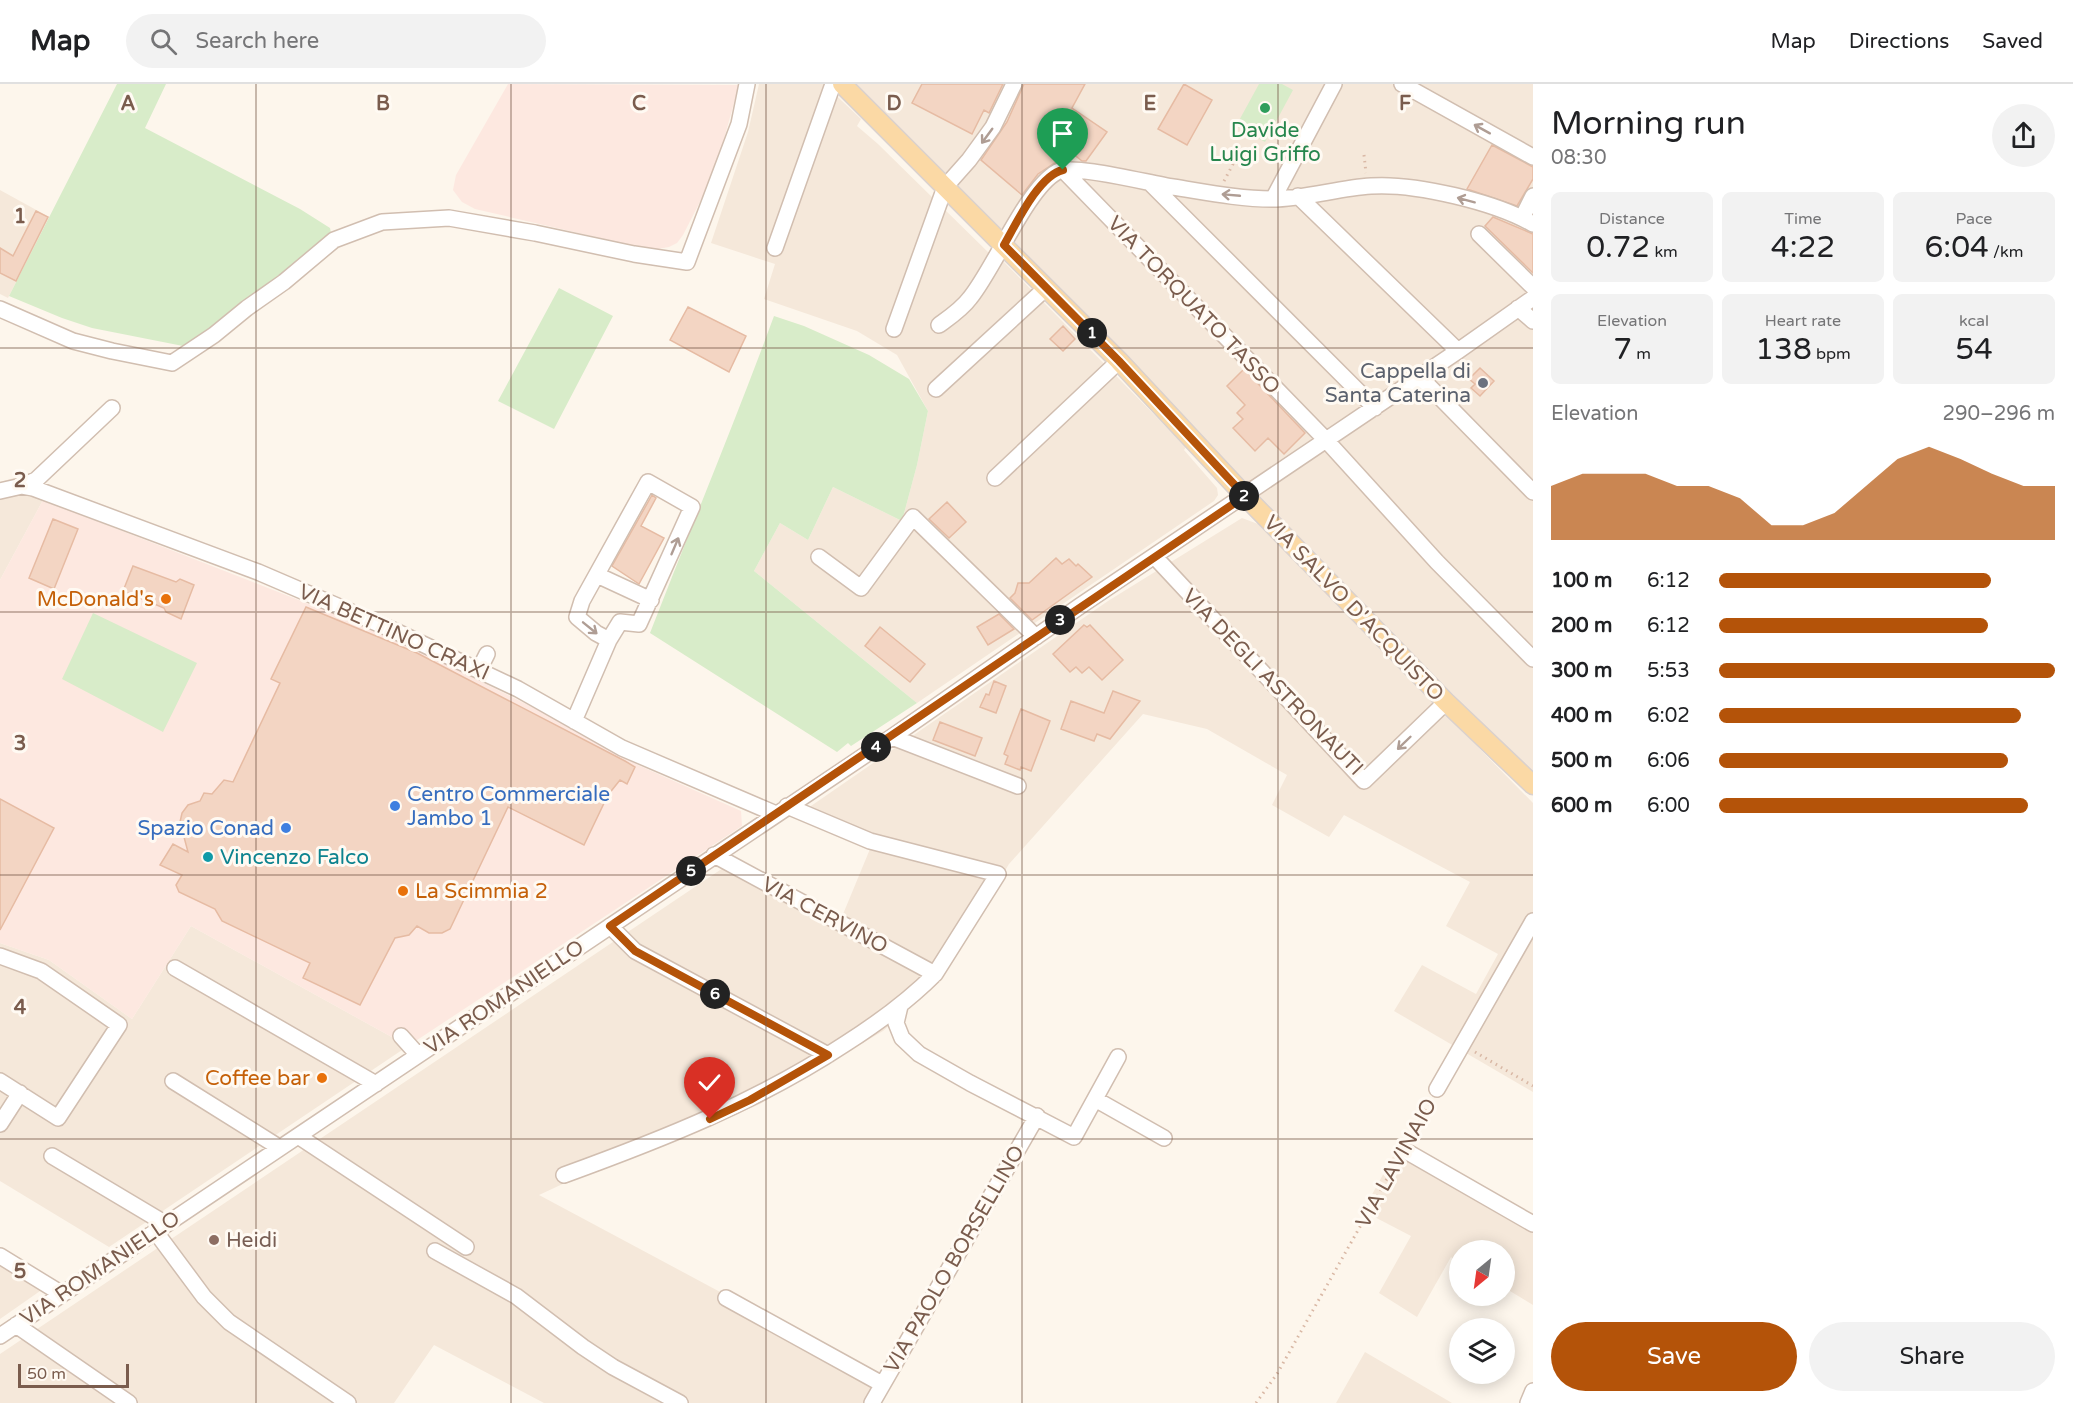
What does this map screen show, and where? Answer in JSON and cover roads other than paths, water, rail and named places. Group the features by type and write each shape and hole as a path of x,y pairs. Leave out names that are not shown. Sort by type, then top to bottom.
{"main road":[{"name":"VIA SALVO D'ACQUISTO","path":"842,84 1119,361 1245,496 1446,702 1533,785"}],"street":[{"path":"0,309 24,327 112,351 172,363 214,335 284,282 334,240 382,222 449,218 687,262 739,124 747,84"},
{"path":"775,248 833,84"},
{"path":"894,329 945,186 969,160 993,127 1014,84"},
{"path":"1273,199 1334,84"},
{"path":"1402,84 1533,158"},
{"path":"939,325 970,299 1030,201 1047,178 1063,170 1088,171 1151,184 1273,199 1369,186 1395,186 1470,201 1527,221 1533,196"},
{"name":"VIA TORQUATO TASSO","path":"1063,170 1326,440 1437,562 1533,659"},
{"path":"1151,184 1375,408"},
{"path":"1298,196 1458,351"},
{"path":"1479,234 1533,287"},
{"path":"936,389 1046,288"},
{"name":"VIA ROMANIELLO","path":"0,1336 892,737 1533,298"},
{"path":"1518,309 1533,321"},
{"path":"995,478 1119,361"},
{"path":"1420,377 1533,492"},
{"path":"29,478 112,408"},
{"name":"VIA BETTINO CRAXI","path":"0,491 29,478 33,488 267,572 518,689 622,748 781,810 870,841 998,874 935,974"},
{"path":"574,721 609,640 620,622 639,624 692,507 648,482 582,601 577,617 596,633 609,640"},
{"path":"819,557 861,588 913,517 1036,637"},
{"name":"VIA DEGLI ASTRONAUTI","path":"1154,556 1364,781 1446,702"},
{"path":"597,575 651,600"},
{"path":"479,670 487,654"},
{"path":"892,737 1018,786"},
{"name":"VIA CERVINO","path":"714,855 935,974"},
{"name":"VIA LAVINAIO","path":"1437,1089 1533,921"},
{"path":"610,926 635,951 828,1055"},
{"path":"0,956 41,971 119,1025 58,1118 0,1081"},
{"path":"175,968 376,1084"},
{"path":"564,1175 710,1119 750,1100 828,1055 900,1006 935,974"},
{"path":"900,1006 896,1023 902,1038 919,1054 1074,1137 1118,1057"},
{"path":"401,1036 418,1055"},
{"path":"173,1082 280,1148"},
{"path":"0,1124 20,1093"},
{"path":"1095,1099 1164,1138"},
{"name":"VIA PAOLO BORSELLINO","path":"872,1403 1037,1116"},
{"path":"298,1136 466,1247"},
{"path":"1404,1150 1533,1224"},
{"path":"52,1156 160,1228 204,1297 229,1323 348,1403"},
{"path":"435,1251 516,1296 590,1352 680,1403"},
{"path":"0,1256 62,1294"},
{"path":"726,1298 882,1384"},
{"path":"16,1325 129,1403"},
{"path":"1528,1403 1533,1391"}],"place":[{"name":"Davide Luigi Griffo","path":"1265,108"},
{"name":"Cappella di Santa Caterina","path":"1483,383"},
{"name":"McDonald's","path":"166,599"},
{"name":"Centro Commerciale Jambo 1","path":"395,806"},
{"name":"Spazio Conad","path":"286,828"},
{"name":"Vincenzo Falco","path":"208,857"},
{"name":"La Scimmia 2","path":"403,891"},
{"name":"Coffee bar","path":"322,1078"},
{"name":"Heidi","path":"214,1240"}]}
